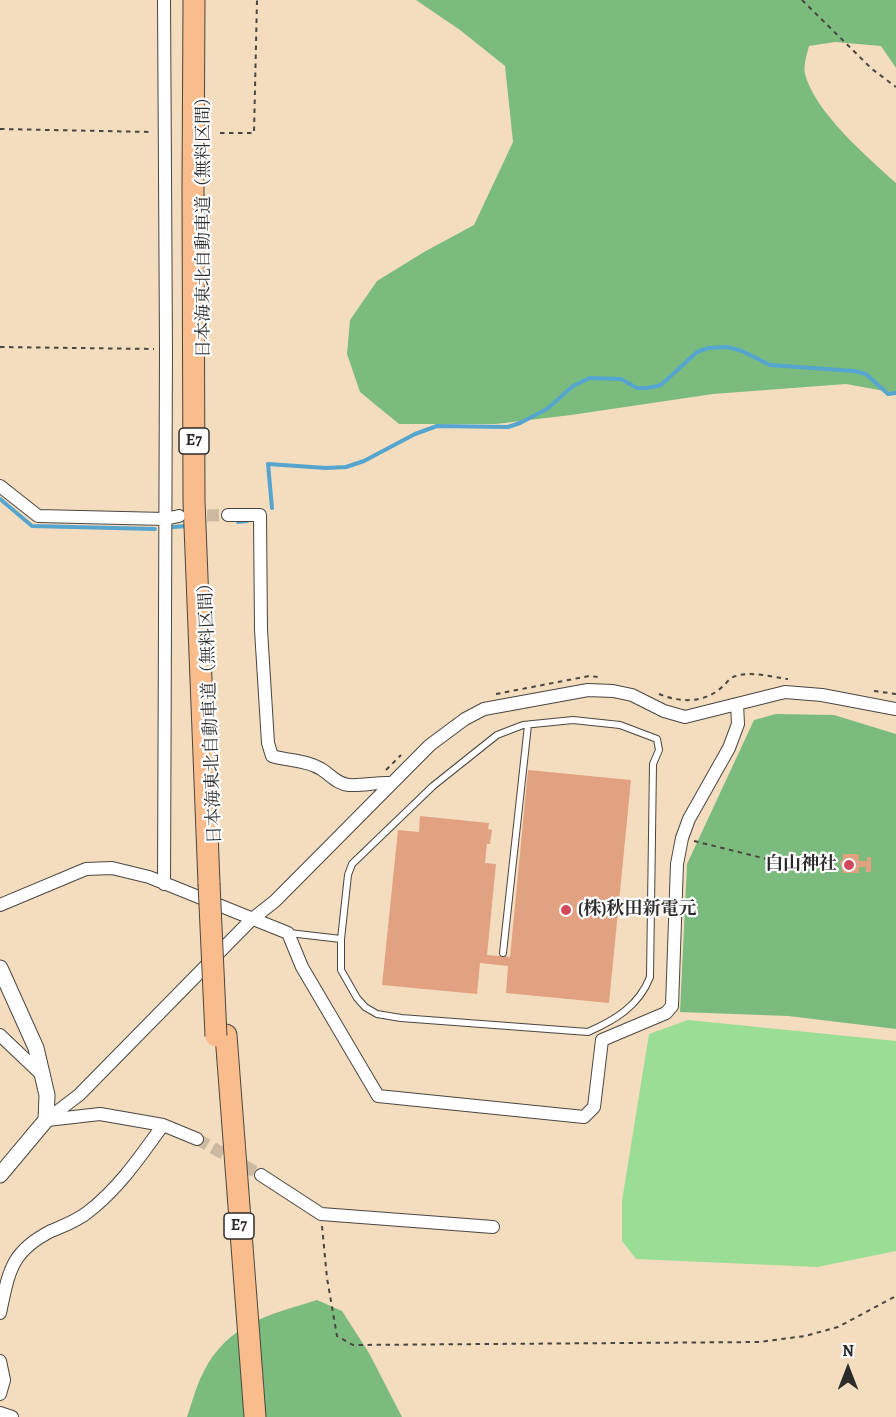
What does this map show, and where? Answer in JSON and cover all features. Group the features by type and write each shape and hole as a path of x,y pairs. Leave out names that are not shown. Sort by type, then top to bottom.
{"highway":[{"name":"日本海東北自動車道（無料区間）","path":"194,0 195,501 231,1276 242,1417"},
{"name":"日本海東北自動車道（無料区間）","path":"207,0 204,353 212,882"},
{"name":"日本海東北自動車道（無料区間）","path":"221,1035 255,1417"}],"street":[{"path":"164,0 166,349 164,884"},
{"path":"0,486 38,516 165,519 179,516"},
{"path":"228,515 260,515 261,630 268,743 272,756 320,768 338,782 349,785 374,782 391,783"},
{"path":"0,1175 46,1120 80,1095 251,920 275,901 430,745 465,719 484,709 588,690 613,690 632,695 664,711 685,717 785,692 822,695 896,710"},
{"path":"0,905 86,869 112,868 149,877 288,933 302,967 378,1096 584,1117 594,1107 602,1040 666,1012 672,1006 677,864 682,838 689,819 729,748 738,724 737,704"},
{"path":"0,968 36,1048 47,1095 46,1120"},
{"path":"0,1035 42,1075"},
{"path":"46,1120 100,1114 163,1125 196,1139"},
{"path":"0,1313 10,1269 18,1255 37,1238 86,1214 128,1174 163,1125"},
{"path":"261,1175 321,1214 494,1227"},
{"path":"0,1361 4,1380 0,1394"},
{"path":"0,1413 12,1417"}],"lane":[{"path":"573,720 620,725 657,739 659,750 653,764 650,977 646,987 631,1007 609,1023 588,1032 401,1018 377,1014 365,1007 357,998 341,970 341,939 348,875 352,864 433,786 497,735 528,725 573,720"},
{"path":"503,953 528,725"},
{"path":"288,933 341,939"}],"path":[{"path":"220,133 254,133 257,0"},
{"path":"802,0 872,69 896,87"},
{"path":"0,129 164,132"},
{"path":"0,347 166,349"},
{"path":"682,838 791,865 820,864"},
{"path":"321,1214 327,1278 337,1336 352,1345 759,1342 805,1336 838,1327 896,1296"}],"green space":[{"path":"416,0 896,0 896,68 881,46 835,42 809,46 804,67 811,89 819,103 843,133 896,183 896,393 846,384 713,394 496,424 399,424 360,392 347,354 350,320 377,281 474,225 513,142 505,66 460,30"},
{"path":"776,714 834,715 896,734 896,1029 788,1016 680,1012 687,864 754,720"},
{"path":"688,1020 896,1041 896,1251 817,1267 636,1259 622,1241 622,1201 649,1034"},
{"path":"317,1300 342,1311 369,1353 402,1417 187,1417 196,1389 213,1356 237,1332 266,1317"}],"building":[{"name":"(株)秋田新電元","path":"528,770 631,780 609,1003 506,993 508,966 480,963 477,994 382,985 398,830 419,832 420,816 489,823 488,829 492,830 490,844 487,844 485,863 496,864 487,955 510,957"},
{"path":"843,854 859,854 859,861 867,861 867,857 871,857 871,872 866,872 866,867 859,867 859,873 843,873 840,861 843,860"}],"waterway":[{"path":"272,508 268,464 346,467 364,461 415,434 437,426 508,427 547,409 573,386 590,378 621,379 637,388 661,385 697,352 708,348 727,347 742,351 770,365 854,371 866,374 888,394 896,393"},
{"path":"0,499 32,526 155,529"},
{"path":"238,522 247,521"},
{"path":"173,527 187,526"}],"tunnel":[{"path":"189,516 228,515"},
{"path":"197,1139 261,1175"}],"place":[{"name":"白山神社","path":"849,865"},
{"name":"(株)秋田新電元","path":"566,910"}]}
